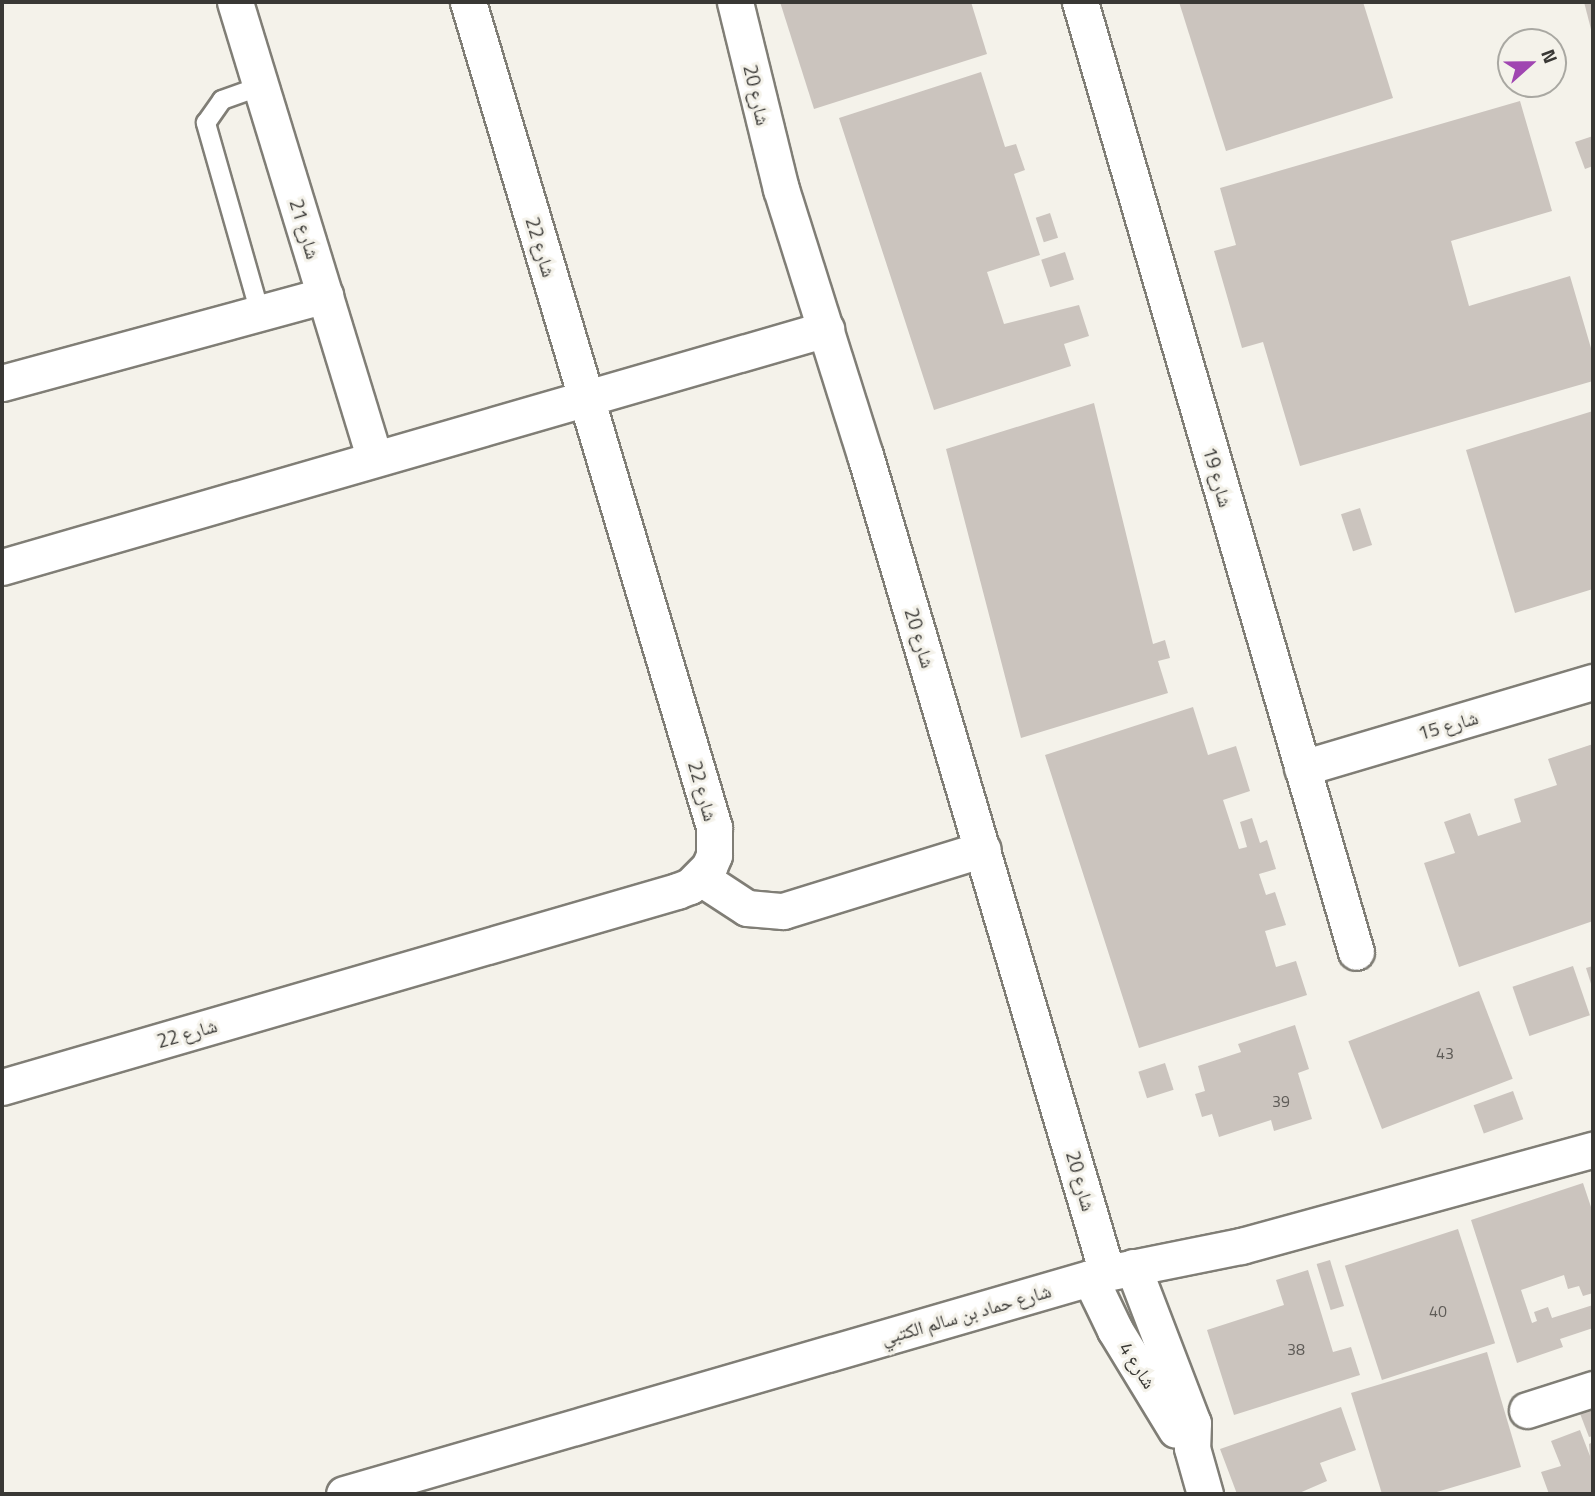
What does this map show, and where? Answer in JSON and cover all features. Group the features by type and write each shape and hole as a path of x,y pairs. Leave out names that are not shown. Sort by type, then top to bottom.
{"street":[{"name":"شارع 21","path":"235,2 374,457"},
{"name":"شارع 22","path":"2,1087 677,891 701,878 714,855 714,827 468,2"},
{"name":"شارع 20","path":"735,2 767,140 1110,1272"},
{"name":"شارع 19","path":"1080,2 1356,952"},
{"path":"2,383 325,295"},
{"path":"2,567 374,457 825,329"},
{"name":"شارع 15","path":"1303,768 1593,682"},
{"path":"701,878 747,908 783,911 983,849"},
{"name":"شارع حماد بن سالم الكتبي","path":"344,1494 1110,1272 1241,1246 1593,1150"},
{"name":"شارع 4","path":"1110,1272 1115,1329 1179,1436 1192,1448 1203,1493"},
{"path":"1527,1410 1593,1389"}],"lane":[{"path":"260,313 206,123 222,100 261,86"}],"building":[{"path":"780,2 971,2 987,54 814,109"},
{"path":"1179,2 1363,2 1393,98 1226,151"},
{"path":"1584,2 1593,2 1593,33 1592,33"},
{"path":"981,72 1005,147 1016,144 1025,170 1014,174 1040,255 987,272 1004,324 1079,305 1089,336 1064,344 1071,366 934,410 839,118"},
{"path":"1520,101 1552,211 1451,241 1469,306 1570,276 1593,355 1593,381 1300,466 1263,342 1242,348 1214,251 1236,245 1220,188"},
{"path":"1593,136 1593,166 1585,169 1575,142"},
{"path":"1050,213 1058,238 1044,242 1036,218"},
{"path":"1065,252 1074,280 1050,287 1041,260"},
{"path":"1094,403 1153,644 1165,640 1170,658 1158,661 1168,693 1021,738 946,449"},
{"path":"1593,411 1593,589 1515,613 1466,450"},
{"path":"1360,508 1372,545 1353,551 1341,514"},
{"path":"1193,707 1208,755 1236,746 1250,791 1223,800 1239,849 1247,847 1240,822 1252,818 1260,843 1267,840 1276,869 1259,874 1266,895 1275,892 1286,925 1265,931 1276,967 1296,961 1307,995 1139,1048 1045,755"},
{"path":"1593,744 1593,921 1459,967 1424,863 1455,853 1444,822 1470,813 1478,836 1521,822 1514,799 1557,785 1548,759"},
{"path":"1573,966 1590,1015 1529,1036 1512,987"},
{"path":"1593,966 1593,990 1586,968"},
{"path":"1479,991 1513,1079 1382,1129 1348,1041"},
{"path":"1295,1025 1309,1069 1298,1073 1312,1119 1274,1131 1271,1120 1219,1137 1212,1114 1202,1117 1195,1094 1205,1091 1198,1066 1241,1052 1238,1044"},
{"path":"1165,1063 1174,1090 1147,1098 1138,1072"},
{"path":"1513,1091 1523,1119 1484,1134 1474,1105"},
{"path":"1583,1183 1593,1213 1593,1293 1583,1296 1579,1286 1568,1289 1564,1275 1521,1290 1532,1323 1537,1321 1534,1312 1548,1307 1552,1318 1593,1305 1593,1328 1560,1339 1563,1347 1517,1363 1471,1220"},
{"path":"1458,1229 1495,1343 1382,1380 1345,1266"},
{"path":"1330,1260 1344,1306 1331,1310 1317,1264"},
{"path":"1308,1270 1333,1352 1351,1347 1360,1375 1234,1415 1207,1330 1284,1305 1276,1280"},
{"path":"1487,1352 1521,1467 1430,1494 1382,1494 1351,1393"},
{"path":"1593,1405 1593,1436 1589,1437 1579,1411"},
{"path":"1341,1407 1356,1450 1320,1463 1327,1481 1297,1494 1237,1494 1220,1449"},
{"path":"1580,1430 1590,1456 1589,1444 1593,1442 1593,1494 1549,1494 1541,1472 1561,1466 1551,1441"}]}
